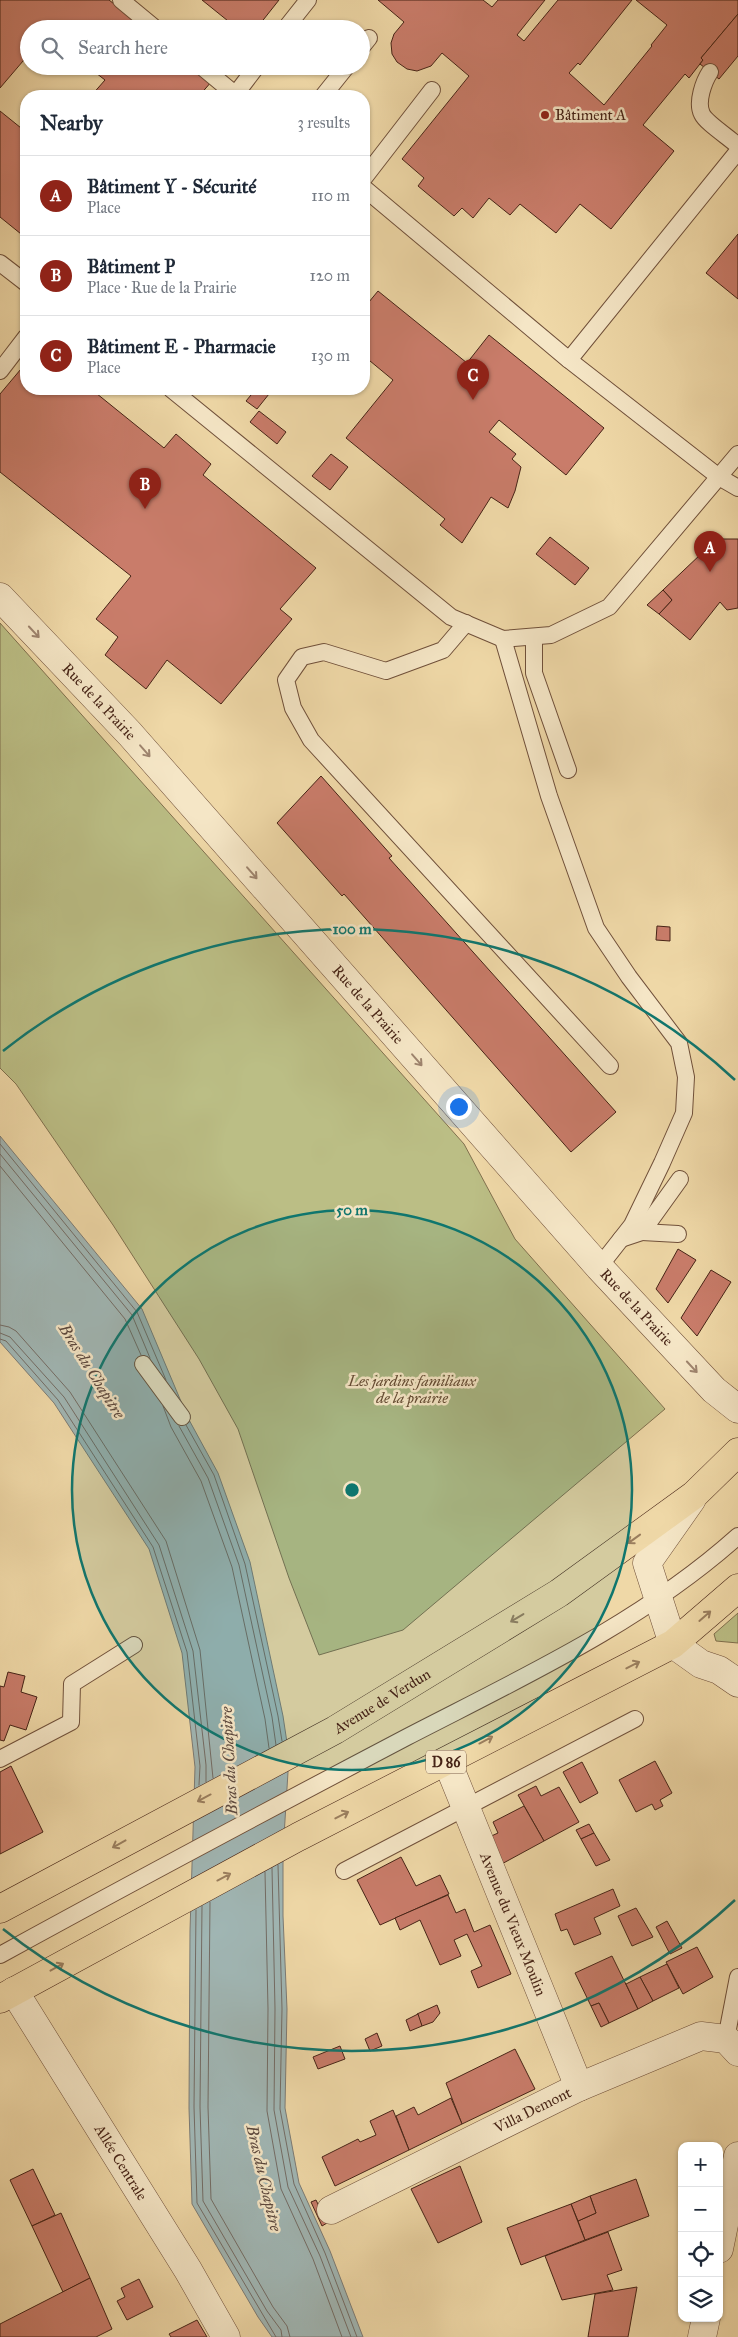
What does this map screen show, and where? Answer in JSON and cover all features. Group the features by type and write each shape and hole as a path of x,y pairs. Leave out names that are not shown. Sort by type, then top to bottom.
{"main road":[{"name":"Avenue de Verdun","path":"0,1909 162,1820 335,1730 559,1593 694,1495 738,1452"},
{"name":"D 86","path":"7,1995 298,1837 673,1644 738,1588"}],"street":[{"name":"Rue de la Prairie","path":"0,597 130,734 599,1267 714,1390 738,1409"},
{"path":"694,1495 646,1563 673,1644 701,1664 732,1672"},
{"name":"Avenue du Vieux Moulin","path":"447,1761 579,2087"},
{"name":"Allée Centrale","path":"7,1995 188,2270 226,2337"},
{"name":"Villa Demont","path":"330,2210 579,2087 701,2036 732,2045"},
{"path":"723,2232 738,2156"},
{"path":"702,2337 705,2322"}],"lane":[{"path":"121,0 145,20"},
{"path":"293,20 308,0"},
{"path":"710,72 704,81 700,107 702,115 738,146"},
{"path":"212,75 229,90"},
{"path":"240,90 251,75"},
{"path":"328,90 340,75"},
{"path":"370,170 432,90"},
{"path":"569,360 738,151"},
{"path":"370,193 569,360 719,477 738,488"},
{"path":"0,262 20,278"},
{"path":"0,371 20,345"},
{"path":"178,395 451,617 503,639 551,635 610,607 737,455"},
{"path":"466,623 443,650 386,671 324,652 302,657 286,680 293,708 312,740 610,1066"},
{"path":"534,637 534,673 568,770"},
{"path":"503,639 550,796 596,928 629,977 679,1043 686,1077 684,1113 636,1216 599,1267"},
{"path":"642,1232 680,1178"},
{"path":"621,1239 642,1232 678,1234"},
{"path":"143,1364 182,1417"},
{"path":"0,1955 173,1860 570,1652 658,1599 706,1565 738,1536"},
{"path":"0,1759 71,1722 72,1684 134,1645"},
{"path":"344,1872 635,1719"},
{"path":"732,2045 738,1977"}],"green space":[{"name":"Les jardins familiaux de la prairie","path":"0,623 464,1144 515,1239 665,1409 403,1630 319,1655 289,1578 238,1429 199,1359 113,1225 16,1084 0,1068"},
{"path":"738,1613 738,1643 716,1641 714,1634"}],"water":[{"name":"Bras du Chapitre","path":"0,1136 142,1309 188,1418 218,1473 250,1562 283,1716 289,1756 283,1852 283,1916 287,2009 285,2108 299,2183 330,2251 363,2337 272,2337 258,2317 192,2204 189,2108 190,1931 195,1767 182,1653 149,1549 54,1403 0,1342"}],"building":[{"path":"0,0 109,0 135,20 20,20 20,65 0,88"},
{"path":"202,0 279,0 263,20 227,20"},
{"name":"Bâtiment A","path":"378,0 483,0 492,7 498,0 545,0 517,35 524,41 558,0 632,0 580,65 578,63 569,73 604,105 667,25 636,0 738,0 738,14 701,58 703,60 689,78 685,74 643,125 674,151 611,229 580,204 556,233 520,204 510,215 489,198 473,218 462,208 454,216 418,186 424,178 402,159 469,76 442,53 431,66 417,71 407,69 397,62 392,54 391,43 394,34 404,22"},
{"path":"738,14 738,56 719,79 700,64 703,60 701,58"},
{"path":"99,75 205,75 212,81 204,90 96,90 105,80"},
{"path":"0,111 20,127 20,233 0,217"},
{"path":"738,234 738,299 706,273"},
{"path":"378,291 467,363 489,335 604,428 566,475 499,420 489,432 516,454 512,459 521,467 515,491 508,508 491,497 462,543 440,525 445,519 346,438 393,380 370,361 370,301"},
{"path":"20,370 20,395 98,395 164,448 176,434 211,464 203,475 316,568 280,609 292,619 221,704 167,660 146,689 105,655 118,637 96,619 131,576 0,472 0,394"},
{"path":"251,395 268,395 257,409 246,401"},
{"path":"259,411 286,432 277,444 250,422"},
{"path":"331,454 348,467 330,490 312,476"},
{"path":"550,537 589,568 575,585 536,554"},
{"path":"715,539 738,539 738,608 727,610 720,602 690,640 659,614 672,600 663,590 702,553 705,542"},
{"path":"663,590 672,600 659,614 647,605"},
{"path":"321,776 392,856 389,858 616,1112 571,1152 344,894 342,896 277,823"},
{"path":"657,926 670,927 670,941 656,940"},
{"path":"678,1249 696,1260 668,1303 656,1289"},
{"path":"711,1270 731,1282 697,1336 681,1318"},
{"path":"8,1672 25,1676 21,1692 37,1697 26,1730 10,1725 4,1741 0,1740 0,1686 4,1687"},
{"path":"655,1761 672,1793 660,1800 663,1806 655,1810 652,1804 636,1812 619,1780"},
{"path":"582,1762 598,1793 580,1803 563,1772"},
{"path":"11,1766 43,1832 0,1854 0,1772"},
{"path":"536,1786 541,1796 559,1787 579,1822 544,1841 518,1795"},
{"path":"524,1806 544,1841 498,1866 487,1838 498,1833 493,1822"},
{"path":"589,1824 594,1833 581,1839 576,1830"},
{"path":"594,1833 610,1860 596,1866 581,1839"},
{"path":"401,1857 416,1886 440,1875 449,1894 380,1925 357,1880"},
{"path":"613,1889 620,1906 594,1918 601,1934 574,1945 567,1929 561,1931 555,1914"},
{"path":"448,1895 456,1913 465,1909 474,1932 490,1925 511,1974 478,1988 471,1971 482,1966 467,1934 454,1940 461,1956 440,1965 420,1920 400,1930 395,1918"},
{"path":"636,1908 653,1937 632,1946 618,1916"},
{"path":"667,1921 682,1948 670,1954 656,1927"},
{"path":"697,1947 713,1977 683,1994 666,1962"},
{"path":"612,1956 638,2009 609,2023 599,2003 591,2006 575,1973"},
{"path":"667,1964 679,1988 653,2001 640,1977"},
{"path":"640,1977 653,2001 638,2009 626,1984"},
{"path":"599,2003 609,2023 601,2027 591,2006"},
{"path":"437,2005 440,2013 433,2022 422,2026 417,2014"},
{"path":"418,2014 422,2026 410,2031 406,2020"},
{"path":"377,2033 382,2046 370,2051 365,2039"},
{"path":"340,2046 345,2059 318,2069 313,2057"},
{"path":"515,2049 535,2089 462,2124 446,2083"},
{"path":"451,2098 462,2124 409,2150 396,2116 414,2107 418,2115"},
{"path":"393,2110 409,2150 335,2186 322,2157 358,2139 360,2142 376,2135 370,2121"},
{"path":"460,2166 482,2222 438,2243 411,2189"},
{"path":"33,2169 55,2215 32,2226 10,2180"},
{"path":"636,2179 649,2216 585,2240 578,2221 596,2213 590,2196"},
{"path":"590,2196 596,2213 578,2221 571,2204"},
{"path":"316,2200 327,2223 322,2226 311,2202"},
{"path":"571,2204 585,2240 521,2265 507,2228"},
{"path":"61,2213 90,2278 63,2292 32,2226"},
{"path":"608,2232 622,2270 607,2275 613,2290 562,2300 545,2256"},
{"path":"90,2278 112,2329 96,2337 0,2337 0,2324"},
{"path":"139,2279 153,2307 127,2320 117,2301 125,2297 121,2288"},
{"path":"637,2287 628,2337 588,2337 595,2294"},
{"path":"197,2320 207,2337 171,2337 169,2334"}],"place":[{"name":"Bâtiment A","path":"545,115"},
{"name":"Bâtiment E - Pharmacie","path":"473,400"},
{"name":"Bâtiment P","path":"145,509"},
{"name":"Bâtiment Y - Sécurité","path":"710,572"}]}
